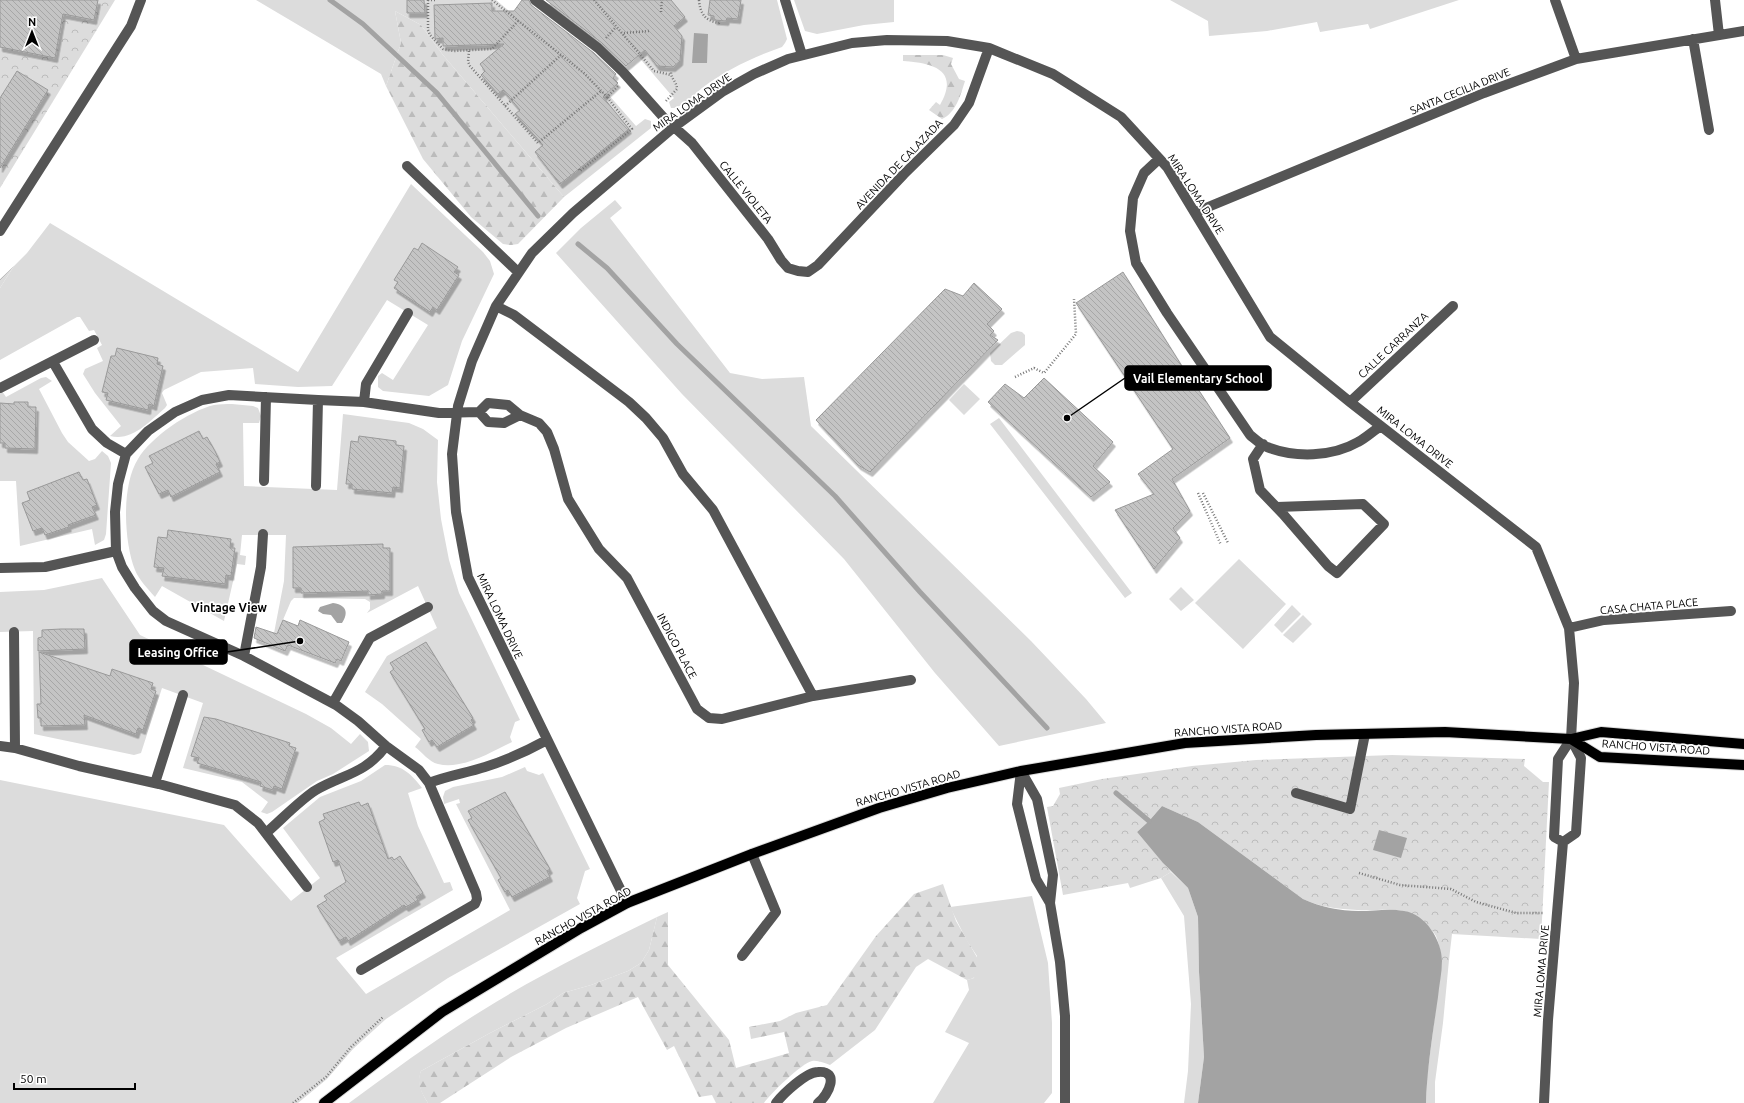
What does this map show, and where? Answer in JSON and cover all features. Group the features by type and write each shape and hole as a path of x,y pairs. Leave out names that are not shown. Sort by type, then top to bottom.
{"main road":[{"name":"RANCHO VISTA ROAD","path":"324,1103 442,1012 581,928 627,903 752,854 879,808 947,788 1021,771 1185,743 1316,735 1445,732 1571,739 1601,732 1744,744"},
{"name":"RANCHO VISTA ROAD","path":"1571,739 1600,756 1744,765"}],"street":[{"path":"0,231 131,26 141,0"},
{"name":"CALLE VIOLETA","path":"535,0 598,48 627,77 656,109 699,152 768,239 781,260 788,268 798,271"},
{"path":"786,0 802,55"},
{"path":"1555,0 1576,59"},
{"path":"1715,0 1719,35"},
{"name":"SANTA CECILIA DRIVE","path":"1196,212 1484,93 1576,59 1744,31"},
{"path":"1694,39 1709,130"},
{"name":"MIRA LOMA DRIVE","path":"627,903 468,577 456,505 452,454 457,413 472,361 496,306 532,253 573,213 674,127 722,92 788,59 852,43 888,40 947,41 989,48 1053,74 1121,117 1167,167 1196,212 1270,337 1350,402 1536,547 1569,628 1574,683 1571,739 1558,759 1554,837 1563,842 1548,1020 1544,1103"},
{"name":"AVENIDA DE CALAZADA","path":"798,271 808,272 818,265 904,174 954,125 969,103 989,48"},
{"path":"1159,159 1144,173 1133,198 1130,232 1136,263 1250,435 1266,447 1296,454 1319,454 1340,450 1358,443 1381,426"},
{"path":"407,166 518,272"},
{"path":"496,306 514,315 629,402 646,418 663,438 683,474 713,510 813,696"},
{"name":"CALLE CARRANZA","path":"1350,402 1453,306"},
{"path":"364,402 366,384 408,313"},
{"path":"0,388 94,340"},
{"path":"53,362 92,429 107,443 126,454 118,484 115,512 116,551 122,566 135,588 153,611 166,621 244,656 333,703 358,721 386,746 419,770 429,783 476,893 477,899 475,904 361,970"},
{"name":"INDIGO PLACE","path":"126,454 148,431 175,412 202,400 230,395 364,402 439,413 478,412 488,403 508,405 520,415 539,423 547,432 554,449 568,499 599,549 627,578 697,709 709,718 722,719 813,696 911,680"},
{"path":"264,481 266,397"},
{"path":"316,486 318,400"},
{"path":"478,412 488,422 504,423 520,415"},
{"path":"1263,444 1253,459 1260,490 1277,507 1328,566 1337,574 1384,524 1362,504 1277,507"},
{"path":"244,656 261,567 263,534"},
{"path":"0,568 45,566 116,551"},
{"path":"333,703 370,638 428,608"},
{"name":"CASA CHATA PLACE","path":"1569,628 1604,620 1731,612"},
{"path":"14,632 15,748"},
{"path":"155,783 183,695"},
{"path":"1296,793 1350,809 1365,734"},
{"path":"1563,842 1576,833 1581,758 1571,739"},
{"path":"429,783 446,776 484,768 510,759 547,740"},
{"path":"0,746 15,748 79,766 155,783 235,806 258,823 307,887"},
{"path":"266,833 314,791 360,770 372,761 386,746"},
{"path":"1021,771 1017,804 1036,879 1050,903"},
{"path":"1021,771 1037,799 1053,875 1050,903 1060,962 1065,1016 1065,1103"},
{"path":"742,956 776,912 752,854"},
{"path":"776,1103 782,1094 811,1074 819,1072 827,1074 831,1080 830,1089 825,1098 818,1103"}],"path":[{"path":"437,0 428,0 428,30 430,35 443,49 454,51 492,49 518,21"},
{"path":"492,0 585,74 607,97 632,129 580,171 579,169"},
{"path":"594,0 610,17 616,27 624,33 654,71 671,73 677,86 676,92 656,109"},
{"path":"661,12 662,0"},
{"path":"699,0 701,12 704,17 714,22 719,23 720,21"},
{"path":"624,33 649,31"},
{"path":"469,51 468,62 470,66 538,143 601,91"},
{"path":"504,106 561,55"},
{"path":"607,97 627,77"},
{"path":"1015,377 1034,368 1044,373 1076,334 1074,299"},
{"path":"1198,493 1221,545"},
{"path":"1203,493 1228,543"},
{"path":"1359,873 1400,885 1451,889 1476,902 1516,913 1543,912"},
{"path":"293,1103 326,1077 351,1047 384,1017"}],"green space":[{"path":"0,0 115,0 0,188"},
{"path":"256,0 496,0 607,93 636,126 645,119 651,121 651,128 564,197 443,55 421,25 395,11 401,43 386,86 381,74"},
{"path":"577,0 777,0 787,39 782,47 730,70 711,81 683,104 675,108 671,108 669,102 674,98 619,34"},
{"path":"794,0 894,0 894,22 864,25 817,34 805,31"},
{"path":"1170,0 1459,0 1370,29 1368,24 1320,32 1317,22 1267,31 1209,36 1208,21"},
{"path":"395,11 421,25 443,55 564,197 518,244 503,244 471,217 423,159 386,86 401,43"},
{"path":"903,55 943,55 953,58 951,64 959,79 965,81 957,103 947,116 942,119 929,110 936,102 940,105 947,84 945,76 933,67 903,61"},
{"path":"411,184 483,252 490,261 494,274 462,341 448,385 429,396 383,391 378,387 378,376 382,373 393,380 428,325 387,300 332,386 298,387 255,384 253,368 201,372 164,390 162,393 167,405 165,408 147,424 126,436 110,436 121,426 95,393 83,374 85,369 103,361 97,348 102,345 94,330 89,331 80,317 77,317 0,360 0,288 14,266 27,253 50,223 298,372"},
{"path":"615,200 622,208 610,218 730,373 762,379 804,377 811,426 1031,641 1086,699 1106,723 999,746 935,673 844,559 682,394 556,253 581,228"},
{"path":"14,266 0,288 0,279"},
{"path":"1017,331 1022,332 1025,335 1025,345 1002,365 995,365 991,361 990,353 1011,333"},
{"path":"46,377 52,381 39,389 68,442 89,461 95,459 102,451 108,456 111,463 106,534 104,540 95,545 92,529 20,546 16,481 0,481 0,388 6,397 41,378"},
{"path":"964,384 980,399 964,415 949,400"},
{"path":"232,404 253,406 258,408 261,416 259,423 243,423 244,486 337,490 343,414 409,423 423,429 438,440 437,482 441,519 449,560 459,593 520,720 515,722 510,737 512,742 486,755 466,762 447,765 435,763 415,747 421,739 382,704 365,692 387,656 437,628 418,586 367,613 370,609 370,602 365,599 294,598 291,601 277,634 274,633 284,581 286,535 242,535 240,555 246,556 245,565 237,564 224,621 162,586 155,597 144,584 135,570 131,558 128,545 126,514 129,484 138,459 152,442 182,419 204,408 214,405"},
{"path":"999,418 1132,593 1125,598 990,424"},
{"path":"1239,559 1286,604 1243,649 1195,603"},
{"path":"102,578 140,635 306,714 331,728 351,744 360,734 368,742 369,751 333,774 317,781 267,814 261,812 268,802 242,782 183,768 203,703 162,688 141,753 134,755 34,734 33,631 0,632 0,592 44,590"},
{"path":"1181,587 1194,600 1181,611 1169,599"},
{"path":"1292,605 1301,614 1282,633 1274,625"},
{"path":"1303,615 1312,624 1293,643 1283,635"},
{"path":"1392,755 1525,759 1524,766 1543,782 1549,782 1541,939 1452,934 1449,960 1442,960 1436,936 1418,917 1402,911 1357,910 1323,906 1303,899 1198,822 1162,806 1137,832 1171,872 1161,878 1130,888 1128,883 1063,895 1047,807 1053,806 1060,794 1059,788 1102,779 1192,766 1256,760"},
{"path":"385,765 391,765 402,769 415,779 422,788 408,793 418,826 444,883 450,882 453,890 336,958 366,994 510,910 456,804 460,803 459,799 444,804 443,797 445,791 453,787 502,777 525,767 527,771 539,775 543,773 590,869 585,871 577,898 580,904 448,978 386,1019 353,1049 327,1079 298,1103 0,1103 0,780 224,825 291,901 320,878 283,828 320,797 361,781"},
{"path":"1171,872 1188,888 1198,917 1199,972 1204,1057 1198,1103 1184,1103 1188,1071 1191,1004 1184,916 1161,878"},
{"path":"943,884 956,921 982,966 980,972 975,977 967,980 928,959 916,967 875,1030 830,1065 816,1061 807,1063 786,1079 764,1103 716,1103 712,1095 699,1097 674,1046 667,1050 638,997 566,1028 511,1057 440,1103 428,1103 421,1091 419,1080 421,1071 547,1004 563,993 591,985 628,971 641,963 649,950 657,917 668,912 668,965 729,1040 736,1068 789,1053 784,1032 751,1039 749,1027 780,1021 796,1013 827,1005 876,936 914,894"},
{"path":"1032,896 1048,963 1052,1023 1052,1093 1044,1103 933,1103 969,1043 945,1032 969,990 967,980 974,978 977,956 967,941 950,907"},
{"path":"657,917 649,950 641,963 628,971 591,985 563,993 547,1004 421,1071 419,1080 420,1087 428,1103 349,1103 432,1043 504,997 569,961"},
{"path":"1442,960 1449,960 1443,1023 1435,1082 1435,1103 1426,1103 1427,1077"}],"shaded area":[{"path":"694,33 708,34 707,63 692,63"},
{"path":"333,603 341,605 346,612 342,623 337,623 331,615 323,614 318,611 320,607"},
{"path":"1162,806 1198,822 1303,899 1330,908 1345,910 1404,911 1412,913 1426,923 1436,937 1442,961 1429,1063 1426,1103 1198,1103 1204,1057 1199,972 1198,917 1188,888 1163,863 1137,832"},
{"path":"1379,830 1407,838 1401,858 1373,850"}],"building":[{"path":"0,0 98,0 94,20 63,14 55,58 0,47"},
{"path":"407,0 424,0 425,13 407,13"},
{"path":"522,0 529,0 531,5 594,53 616,74 613,78 618,83 603,97 629,129 560,184 535,152 543,145 515,114 520,110 503,90 498,94 481,75 485,71 480,64 504,44 443,46 443,38 435,39 434,5 492,3 492,11 514,11"},
{"path":"546,0 671,0 685,17 674,26 682,36 680,61 673,67 657,66 645,50 626,66 602,43"},
{"path":"710,0 741,0 738,19 727,18 726,21 714,20 714,16 708,15"},
{"path":"17,71 48,90 0,168 0,98"},
{"path":"422,243 458,267 454,272 459,275 437,310 433,307 430,312 394,288 398,282 394,280 414,248 418,250"},
{"path":"1123,272 1197,390 1198,389 1230,438 1172,479 1190,511 1173,528 1180,538 1154,569 1115,510 1154,494 1138,474 1173,449 1076,303"},
{"path":"974,283 1002,309 987,324 994,331 990,335 998,340 870,472 858,465 816,420 945,289 963,296"},
{"path":"117,348 158,358 157,364 163,366 154,406 149,404 148,410 106,400 108,393 102,392 111,356 115,356"},
{"path":"1044,378 1113,442 1093,466 1110,482 1091,497 988,402 1005,384 1024,398"},
{"path":"14,402 28,402 28,407 36,407 35,449 5,448 5,443 0,443 0,403 14,404"},
{"path":"199,431 203,439 207,437 215,451 220,462 216,464 220,472 171,497 168,490 159,494 145,467 153,463 149,456"},
{"path":"359,436 396,441 396,445 404,446 400,488 393,487 392,493 352,489 352,484 346,484 351,441 358,442"},
{"path":"79,472 83,480 87,479 97,505 92,507 96,515 68,525 69,527 45,535 42,528 33,531 22,503 30,500 27,492"},
{"path":"168,530 231,539 230,548 235,548 231,576 226,575 225,584 162,576 164,568 154,567 158,537 167,538"},
{"path":"383,544 383,548 390,548 390,591 382,591 382,594 368,595 368,591 301,593 301,588 293,588 293,547"},
{"path":"283,620 298,626 300,620 349,642 341,661 337,659 335,663 288,645 285,651 254,638 256,627 277,634"},
{"path":"84,629 85,649 38,651 38,638 42,637 42,630"},
{"path":"426,642 473,718 471,720 474,725 437,747 432,740 429,742 422,730 425,729 390,672 394,669 390,663"},
{"path":"39,652 110,676 112,669 153,683 151,689 156,691 143,730 138,728 136,734 84,715 85,725 41,726 41,718 38,718 37,704 41,704"},
{"path":"204,717 216,719 290,743 289,746 296,748 282,789 274,786 273,790 260,786 261,782 197,763 199,758 191,756"},
{"path":"505,792 550,869 547,871 550,877 512,897 508,890 505,892 498,880 501,878 468,820 472,818 468,811"},
{"path":"359,802 361,806 368,803 388,859 392,857 394,860 400,856 423,893 416,897 418,900 406,907 404,905 348,941 346,937 339,941 317,906 327,900 324,896 346,882 338,860 333,862 319,822 325,819 323,814"}],"waterway":[{"path":"330,0 363,24 437,93 538,216"},
{"path":"578,244 607,268 677,344 835,496 920,592 1047,728"},
{"path":"1116,793 1149,821"}],"place":[{"name":"Vail Elementary School","path":"1067,418"},
{"name":"Leasing Office","path":"300,641"}],"district":[{"name":"Vintage View","path":"229,607"}]}
